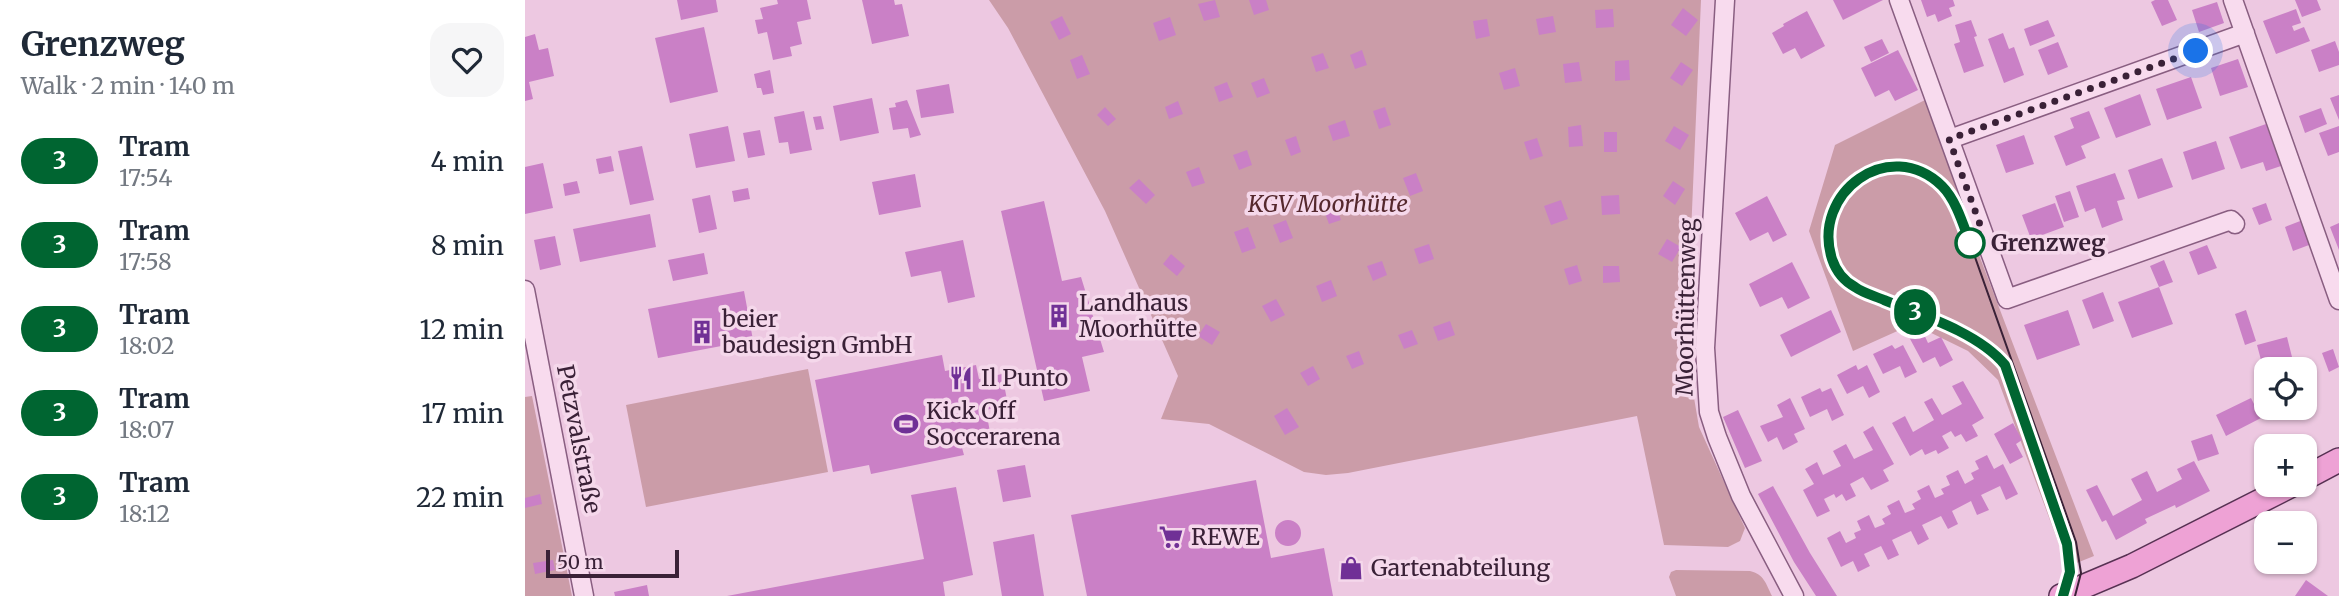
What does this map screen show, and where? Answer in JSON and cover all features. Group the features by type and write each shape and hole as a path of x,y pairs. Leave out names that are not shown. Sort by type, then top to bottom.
{"main road":[{"path":"2317,472 2339,460"},
{"path":"2060,596 2107,588 2132,566 2268,497"}],"street":[{"name":"Moorhüttenweg","path":"1725,0 1705,348 1709,412 1741,496 1794,596"},
{"path":"1899,0 2007,299 2231,220 2235,224"},
{"path":"2233,0 2339,300"},
{"path":"1949,139 2245,33"},
{"name":"Petzvalstraße","path":"525,290 529,331 584,596"}],"green space":[{"name":"KGV Moorhütte","path":"989,0 1701,0 1686,351 1699,427 1745,528 1740,541 1728,547 1664,545 1637,416 1348,473 1326,475 1304,472 1209,424 1161,419 1178,376 1105,211 1008,28"},
{"path":"1927,99 1971,234 2094,556 2064,568 2064,558 1998,380 1968,351 1913,324 1853,351 1809,231 1835,145"},
{"path":"808,369 828,472 646,507 626,405"},
{"path":"532,396 572,596 525,596 525,397"},
{"path":"1671,572 1755,572 1762,577 1772,596 1676,596 1669,577"}],"building":[{"path":"677,0 716,0 718,12 681,20"},
{"path":"777,0 807,0 811,19 797,22 802,44 790,47 792,56 773,60 767,32 758,34 755,20 763,19 760,8 778,4"},
{"path":"862,0 894,0 895,5 902,4 909,36 872,44"},
{"path":"1215,0 1220,17 1204,21 1198,4"},
{"path":"1249,0 1266,0 1269,10 1254,15"},
{"path":"1833,0 1883,0 1843,20"},
{"path":"1921,0 1953,0 1955,6 1949,8 1952,16 1938,22 1935,14 1927,17"},
{"path":"2168,0 2177,20 2162,26 2151,2"},
{"path":"2295,0 2317,0 2321,10 2302,17"},
{"path":"2217,2 2224,23 2199,32 2192,10"},
{"path":"1683,8 1698,20 1686,36 1671,25"},
{"path":"1613,9 1614,27 1596,28 1595,10"},
{"path":"2296,9 2301,23 2292,26 2294,31 2304,27 2310,41 2276,54 2263,21"},
{"path":"1807,11 1825,46 1801,59 1795,48 1783,54 1772,33"},
{"path":"1062,16 1071,34 1059,40 1050,22"},
{"path":"1553,16 1556,32 1539,35 1536,19"},
{"path":"1170,17 1176,35 1159,41 1153,23"},
{"path":"1487,19 1490,36 1476,39 1473,21"},
{"path":"1971,20 1984,66 1964,73 1954,44 1960,42 1955,25"},
{"path":"2048,20 2055,36 2030,46 2024,29"},
{"path":"704,27 718,92 670,103 655,38"},
{"path":"2003,33 2009,49 2014,47 2024,75 2004,83 1988,39"},
{"path":"535,34 539,50 548,48 554,76 529,82 533,99 525,101 525,37"},
{"path":"1882,39 1889,53 1871,62 1864,47"},
{"path":"2335,41 2339,52 2339,65 2319,72 2311,50"},
{"path":"2058,42 2068,67 2048,75 2038,50"},
{"path":"1362,50 1367,65 1355,69 1350,55"},
{"path":"1898,50 1918,90 1895,101 1889,90 1875,97 1861,68"},
{"path":"1323,53 1329,68 1316,72 1311,57"},
{"path":"1082,55 1090,74 1077,79 1070,60"},
{"path":"2238,59 2248,87 2220,96 2211,68"},
{"path":"1629,60 1630,80 1615,81 1615,61"},
{"path":"1579,62 1582,81 1565,83 1563,64"},
{"path":"1681,62 1693,70 1682,86 1670,78"},
{"path":"1515,68 1520,86 1504,90 1499,73"},
{"path":"770,70 774,93 763,95 761,88 757,88 754,74"},
{"path":"2191,77 2202,108 2167,120 2156,89"},
{"path":"1264,78 1270,93 1257,98 1251,83"},
{"path":"1227,82 1233,97 1219,102 1214,87"},
{"path":"949,84 954,113 921,118 916,90"},
{"path":"2140,94 2151,125 2116,138 2104,108"},
{"path":"2339,95 2339,120 2330,98"},
{"path":"872,98 879,133 840,141 833,106"},
{"path":"907,100 921,135 910,138 908,128 893,130 889,108 896,107 895,103"},
{"path":"1178,101 1183,114 1169,119 1165,107"},
{"path":"1105,107 1116,119 1108,126 1097,115"},
{"path":"1385,107 1391,125 1379,129 1373,111"},
{"path":"2321,108 2327,124 2305,133 2299,116"},
{"path":"804,111 812,150 790,154 788,142 779,143 774,117"},
{"path":"2089,111 2100,138 2081,146 2086,158 2066,166 2054,136 2074,128 2070,118"},
{"path":"821,116 824,129 816,130 813,117"},
{"path":"1345,120 1350,136 1333,141 1328,126"},
{"path":"2266,124 2281,166 2266,171 2263,162 2241,169 2229,137"},
{"path":"1581,125 1583,146 1569,147 1568,127"},
{"path":"728,126 735,161 696,168 689,134"},
{"path":"1674,126 1689,135 1680,150 1665,141"},
{"path":"2339,126 2339,152 2328,156 2319,133"},
{"path":"760,130 765,155 748,158 743,133"},
{"path":"1604,132 1617,132 1617,152 1604,152"},
{"path":"2024,135 2034,164 2006,173 1996,145"},
{"path":"1296,136 1301,152 1291,156 1285,140"},
{"path":"1537,138 1543,156 1530,160 1524,142"},
{"path":"2216,141 2225,169 2192,180 2183,152"},
{"path":"642,146 654,200 630,205 618,151"},
{"path":"1247,150 1252,165 1239,170 1233,155"},
{"path":"611,156 614,171 599,174 596,159"},
{"path":"2162,158 2173,187 2138,199 2128,170"},
{"path":"543,163 553,208 525,214 525,167"},
{"path":"1199,167 1205,183 1192,187 1186,172"},
{"path":"1416,173 1423,191 1410,196 1403,178"},
{"path":"2115,173 2125,199 2117,201 2123,220 2102,228 2095,208 2085,212 2076,186"},
{"path":"915,174 921,207 879,215 872,182"},
{"path":"1139,179 1155,195 1146,204 1129,188"},
{"path":"577,181 580,193 565,196 563,184"},
{"path":"1673,181 1685,189 1675,205 1663,196"},
{"path":"748,188 750,199 734,202 732,191"},
{"path":"2070,191 2079,217 2064,222 2055,196"},
{"path":"710,195 717,229 699,233 692,199"},
{"path":"1619,195 1620,214 1602,215 1601,196"},
{"path":"1374,196 1379,211 1363,216 1359,201"},
{"path":"1767,196 1787,235 1773,242 1768,232 1750,241 1735,213"},
{"path":"1561,200 1568,219 1551,225 1544,206"},
{"name":"Landhaus Moorhütte","path":"1044,201 1062,281 1081,277 1104,352 1082,357 1090,391 1044,401 1001,211"},
{"path":"1335,203 1341,220 1329,224 1323,208"},
{"path":"2055,203 2064,227 2031,239 2022,215"},
{"path":"2266,203 2272,220 2259,225 2252,208"},
{"path":"650,214 656,247 580,262 573,229"},
{"path":"2308,218 2317,242 2293,251 2285,227"},
{"path":"1286,220 1293,238 1280,243 1273,225"},
{"path":"2339,223 2339,250 2330,227"},
{"path":"1248,227 1256,248 1242,253 1234,232"},
{"path":"555,236 561,265 540,270 534,240"},
{"path":"1667,239 1681,247 1672,262 1658,254"},
{"path":"963,240 975,297 948,303 941,271 911,277 905,252"},
{"path":"1429,244 1434,259 1419,264 1414,249"},
{"path":"2207,245 2217,268 2198,275 2189,252"},
{"path":"704,253 708,274 673,281 668,260"},
{"path":"1171,254 1185,266 1177,276 1163,264"},
{"path":"2164,260 2173,282 2159,287 2150,266"},
{"path":"1382,261 1387,275 1373,281 1367,266"},
{"path":"1792,262 1810,298 1788,309 1782,297 1760,307 1749,284"},
{"path":"1577,265 1582,281 1569,285 1564,269"},
{"path":"1603,266 1619,266 1620,282 1603,283"},
{"path":"1331,280 1337,296 1322,302 1316,286"},
{"path":"2159,287 2173,324 2132,338 2118,302"},
{"name":"beier baudesign GmbH","path":"744,291 753,340 658,358 648,309"},
{"path":"2103,292 2114,321 2093,329 2082,300"},
{"path":"1276,299 1285,315 1271,322 1262,306"},
{"path":"1831,310 1841,332 1791,357 1780,335"},
{"path":"2068,310 2080,345 2037,360 2024,325"},
{"path":"2246,310 2256,341 2245,345 2235,314"},
{"path":"1450,321 1455,335 1438,341 1433,327"},
{"path":"1206,324 1220,332 1212,345 1198,336"},
{"path":"1412,330 1418,344 1404,349 1398,335"},
{"path":"1922,330 1928,343 1941,337 1953,360 1940,367 1935,357 1923,363 1909,337"},
{"path":"2287,337 2292,357 2260,357 2257,345"},
{"path":"1892,345 1895,349 1903,345 1917,372 1905,378 1900,366 1883,374 1873,354"},
{"path":"2333,349 2339,367 2329,372 2322,353"},
{"path":"1359,351 1364,364 1352,369 1346,356"},
{"name":"Kick Off Soccerarena","path":"942,355 945,371 976,365 979,379 1002,374 1008,405 986,410 991,438 961,444 964,455 871,474 869,465 833,472 815,380"},
{"path":"1856,365 1858,370 1867,365 1880,392 1869,398 1863,386 1847,394 1837,375"},
{"path":"1313,366 1320,379 1308,386 1300,373"},
{"path":"1963,381 1984,418 1972,425 1978,436 1966,442 1961,434 1955,437 1951,431 1942,436 1949,448 1938,454 1936,450 1925,455 1922,449 1910,456 1892,423 1905,416 1913,432 1934,420 1924,402 1932,398 1942,415 1962,404 1952,386"},
{"path":"1820,388 1822,392 1831,388 1844,415 1832,421 1827,409 1810,417 1801,397"},
{"path":"1790,398 1805,429 1794,434 1798,442 1783,450 1777,437 1768,442 1760,426 1783,417 1777,405"},
{"path":"2251,398 2254,404 2254,420 2257,420 2226,436 2216,415"},
{"path":"1287,408 1299,427 1285,435 1274,416"},
{"path":"1738,410 1762,461 1745,468 1723,417"},
{"path":"2013,423 2022,440 2016,444 2023,457 2010,464 1994,434"},
{"path":"1873,426 1894,464 1883,470 1889,481 1871,490 1863,477 1850,484 1856,496 1846,501 1842,494 1836,498 1834,494 1824,499 1830,511 1817,517 1803,490 1814,484 1805,469 1817,462 1823,475 1841,466 1833,451 1846,444 1854,459 1873,450 1863,432"},
{"path":"2212,434 2219,454 2198,461 2191,441"},
{"path":"1987,455 1994,469 2003,464 2018,494 2006,500 2000,486 1981,495 1989,510 1977,515 1971,501 1952,511 1958,524 1948,529 1941,516 1922,525 1929,539 1918,545 1911,531 1892,540 1899,555 1888,560 1881,546 1864,554 1870,566 1858,572 1853,561 1841,567 1827,538 1840,531 1846,543 1856,538 1854,533 1861,530 1857,521 1869,515 1875,528 1885,524 1882,519 1891,514 1887,506 1899,500 1905,513 1915,509 1912,504 1921,499 1917,491 1929,485 1935,498 1944,494 1941,489 1950,485 1946,476 1958,470 1965,484 1974,479 1971,473 1979,469 1975,461"},
{"path":"2194,461 2210,491 2176,508 2175,505 2145,519 2147,523 2116,540 2106,520 2102,522 2086,490 2097,485 2113,516 2142,500 2131,479 2147,471 2157,492 2182,479 2177,469"},
{"path":"1025,465 1031,497 1003,502 997,470"},
{"name":"REWE","path":"1256,480 1271,558 1324,548 1333,596 1087,596 1071,515"},
{"path":"1773,486 1837,596 1816,596 1794,562 1758,494"},
{"path":"956,487 973,575 943,582 945,596 727,596 924,559 911,495"},
{"path":"540,494 542,504 525,508 525,498"},
{"path":"1288,520 1297,524 1301,533 1297,542 1288,546 1279,542 1275,533 1279,524"},
{"path":"1034,534 1044,596 1002,596 993,542"},
{"path":"553,560 555,570 535,574 533,563"},
{"path":"2306,580 2328,596 2295,596"},
{"path":"647,585 649,596 615,596 614,592"}],"tram line":[{"path":"2063,596 2070,571 2067,544 2005,365 1965,334 1855,288 1841,275 1832,259 1829,235 1833,213 1844,193 1859,179 1878,169 1899,167 1921,172 1942,186 1959,213 2076,542 2081,573 2075,596"},
{"name":"3","path":"1970,243 1944,187 1921,173 1896,168 1870,171 1849,186 1831,214 1828,236 1832,260 1839,273 1855,288 1976,340 2005,365 2070,554 2070,572 2063,596"}],"place":[{"name":"Grenzweg","path":"1970,243"},
{"name":"Landhaus Moorhütte","path":"1059,316"},
{"name":"beier baudesign GmbH","path":"702,332"},
{"name":"Il Punto","path":"961,378"},
{"name":"Kick Off Soccerarena","path":"906,424"},
{"name":"REWE","path":"1171,537"},
{"name":"Gartenabteilung","path":"1351,568"}],"route":[{"path":"1970,243 1982,230 1949,139 2196,51"}]}
